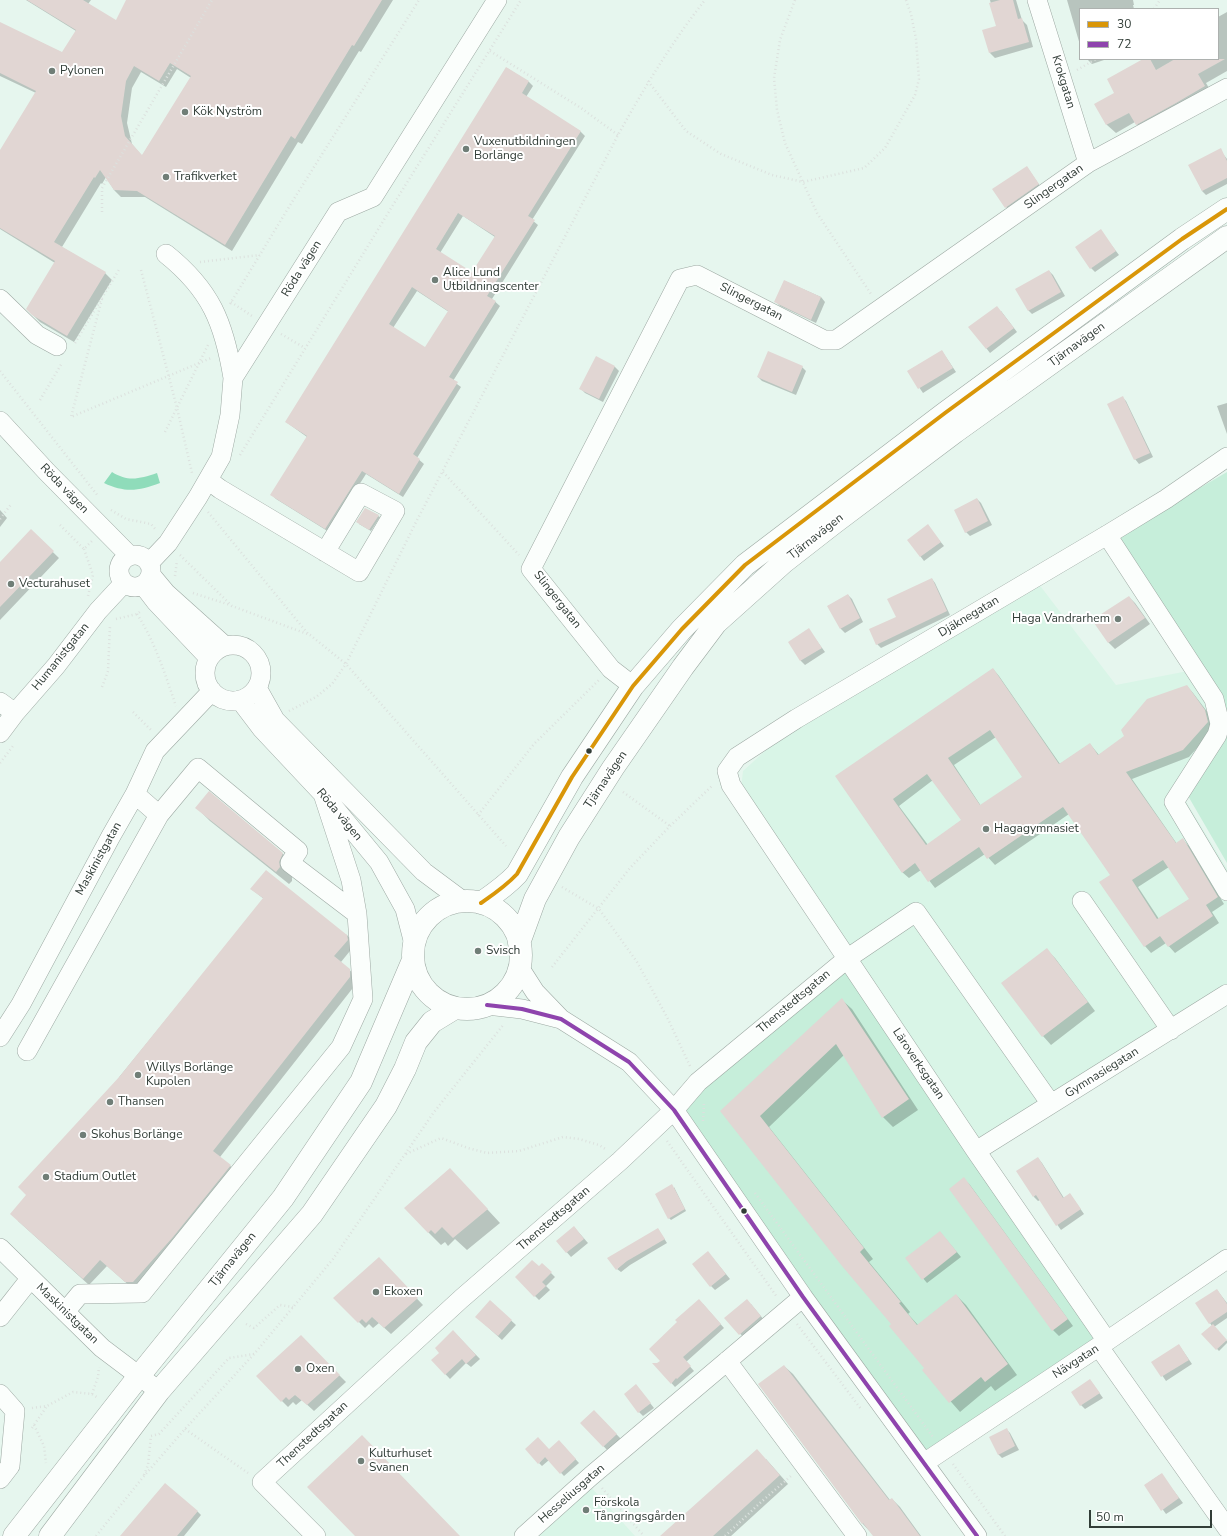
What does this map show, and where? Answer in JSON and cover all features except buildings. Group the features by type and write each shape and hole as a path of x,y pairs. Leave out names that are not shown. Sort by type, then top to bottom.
{"highway":[{"name":"Tjärnavägen","path":"472,902 498,893 517,874 572,777 633,686 682,629 745,565 951,408 1182,239 1227,209"},
{"name":"Tjärnavägen","path":"519,943 535,899 569,837 613,768 716,623 784,562 834,523 955,432 1227,237"},
{"path":"472,902 490,906 506,918 516,934 519,943 521,955 519,967 513,983 502,996 487,1005 472,1009 455,1008 443,1003 431,996 422,985 416,973 414,952 423,923 431,914 452,903 472,902"},
{"name":"Tjärnavägen","path":"14,1536 139,1376 283,1198 361,1082 414,952"},
{"path":"50,1536 159,1391 312,1214 386,1106 406,1069 416,1042 432,1022 455,1008"}],"street":[{"name":"Röda vägen","path":"232,378 338,212 373,197 497,0"},
{"name":"Krokgatan","path":"1038,0 1088,163"},
{"name":"Slingergatan","path":"633,686 611,669 531,569 680,279 697,275 824,340 836,340 1088,163 1227,88"},
{"path":"172,260 206,296 220,321 228,351 232,378 230,416 221,457 198,497 148,575 133,587 124,583 120,573 126,559 141,556 148,575 165,594 225,646"},
{"path":"0,299 37,335 65,351"},
{"name":"Röda vägen","path":"0,421 38,468"},
{"name":"Röda vägen","path":"0,433 38,468 126,559"},
{"name":"Djäknegatan","path":"729,778 737,757 796,718 1107,535 1166,499 1227,457"},
{"path":"208,480 325,552"},
{"path":"1107,535 1214,699 1220,724 1217,735 1174,802 1227,891"},
{"name":"Humanistgatan","path":"7,739 7,708 56,666 98,611 124,583"},
{"path":"165,594 209,658"},
{"path":"225,646 241,646 249,650 260,663 260,680 257,688 246,698 240,700 225,699 212,691 208,684 205,675 209,658 213,653 225,646"},
{"name":"Röda vägen","path":"257,688 275,720 424,872 472,902"},
{"name":"Maskinistgatan","path":"0,1037 21,1004 111,836 136,794 155,752 212,691"},
{"name":"Röda vägen","path":"240,700 262,729 323,794 379,862 405,909 414,952"},
{"path":"27,1051 159,815 198,768 298,851 290,863 357,914"},
{"name":"Läroverksgatan","path":"729,778 1227,1529"},
{"path":"136,794 159,815"},
{"path":"65,1312 80,1294 142,1293 341,1047 363,999 357,914 351,880 323,794"},
{"path":"1082,901 1171,1030"},
{"name":"Thenstedtsgatan","path":"262,1482 461,1300 620,1161 674,1110 698,1082 848,958 916,912 1051,1104"},
{"path":"519,967 535,992 561,1019 630,1062 674,1110 803,1297 977,1536"},
{"name":"Gymnasiegatan","path":"976,1151 1227,994"},
{"path":"21,1004 45,1020"},
{"path":"487,1005 522,1009 561,1019"},
{"name":"Maskinistgatan","path":"0,1248 102,1348 159,1391"},
{"name":"Nävgatan","path":"924,1463 1103,1344 1227,1259"},
{"path":"0,1317 30,1279"},
{"name":"Hesseliusgatan","path":"524,1536 591,1476 803,1297"},
{"path":"727,1361 857,1536"},
{"path":"0,1394 15,1411 10,1466 0,1479"},
{"path":"262,1482 316,1536"},
{"path":"1220,1536 1227,1529"}],"path":[{"path":"102,212 102,188 212,0"},
{"path":"165,432 220,321 419,0"},
{"path":"240,455 521,0"},
{"path":"288,712 316,697 332,684 346,664 415,524 618,135 648,81 687,23 705,0"},
{"path":"794,0 780,40 774,78 777,110 785,143 817,212 882,309"},
{"path":"648,81 686,131 721,154 772,175 803,182 864,168 884,148 915,95 919,79 916,39 911,14 906,0"},
{"path":"490,51 580,108 618,135"},
{"path":"172,260 261,255"},
{"path":"40,400 65,351 102,299 120,268"},
{"path":"140,270 169,376 198,497"},
{"path":"225,298 266,326 305,348"},
{"path":"102,299 71,417 228,351"},
{"path":"0,371 102,502"},
{"path":"443,472 531,569"},
{"path":"0,519 12,503"},
{"path":"107,508 126,518 151,524 168,543"},
{"path":"202,516 206,510 310,635 346,664 506,846"},
{"path":"84,549 93,575 87,596"},
{"path":"105,626 110,620 137,614 165,594 178,553 232,606"},
{"path":"165,594 232,606 310,635"},
{"path":"137,614 147,630 176,708"},
{"path":"102,687 108,671 110,620"},
{"path":"478,815 534,744 611,669"},
{"path":"0,763 7,739"},
{"path":"552,967 599,910 630,868 670,826 729,778"},
{"path":"623,792 670,826"},
{"path":"560,886 599,910 637,962 668,1019 704,1094 703,1122"},
{"path":"96,1536 184,1429 255,1354 333,1259 434,1112 506,1020"},
{"path":"406,1154 441,1138 487,1153 519,1151 563,1137 600,1144 620,1161"},
{"path":"755,1193 1005,1536"},
{"path":"246,1324 254,1328 280,1305 294,1307"},
{"path":"144,1476 148,1465 151,1436 159,1434 229,1358 255,1354"},
{"path":"92,1394 98,1377"},
{"path":"15,1411 47,1406 73,1392 92,1394 99,1398"},
{"path":"34,1424 44,1446 46,1463"},
{"path":"184,1429 262,1482"},
{"path":"725,1536 760,1503 805,1465"},
{"path":"591,1476 644,1536"}],"shaded area":[{"path":"112,472 129,478 145,477 157,473 160,483 145,488 125,490 104,483"},
{"path":"1227,472 1227,863 1184,789 1220,725 1117,539 1143,521"},
{"name":"Hagagymnasiet","path":"1038,583 1116,685 1193,670 1218,724 1179,790 1227,869 1227,990 978,1145 741,789 743,771 797,722"},
{"path":"848,958 1107,1341 924,1463 674,1110"},
{"name":"Förskola Tångringsgården","path":"588,1484 635,1536 533,1536"}],"transit line":[{"name":"30","path":"481,903 517,874 572,777 633,686 682,629 745,565 945,413 1182,239 1227,209"},
{"name":"72","path":"487,1005 522,1009 561,1019 629,1062 674,1110 803,1297 977,1536"}],"place":[{"name":"Pylonen","path":"52,71"},
{"name":"Kök Nyström","path":"185,112"},
{"name":"Vuxenutbildningen Borlänge","path":"466,149"},
{"name":"Trafikverket","path":"166,177"},
{"name":"Alice Lund Utbildningscenter","path":"435,280"},
{"name":"Vecturahuset","path":"11,584"},
{"name":"Haga Vandrarhem","path":"1118,619"},
{"name":"Hagagymnasiet","path":"986,829"},
{"name":"Svisch","path":"478,951"},
{"name":"Willys Borlänge Kupolen","path":"138,1075"},
{"name":"Thansen","path":"110,1102"},
{"name":"Skohus Borlänge","path":"83,1135"},
{"name":"Stadium Outlet","path":"46,1177"},
{"name":"Ekoxen","path":"376,1292"},
{"name":"Oxen","path":"298,1369"},
{"name":"Kulturhuset Svanen","path":"361,1461"},
{"name":"Förskola Tångringsgården","path":"586,1510"}]}
